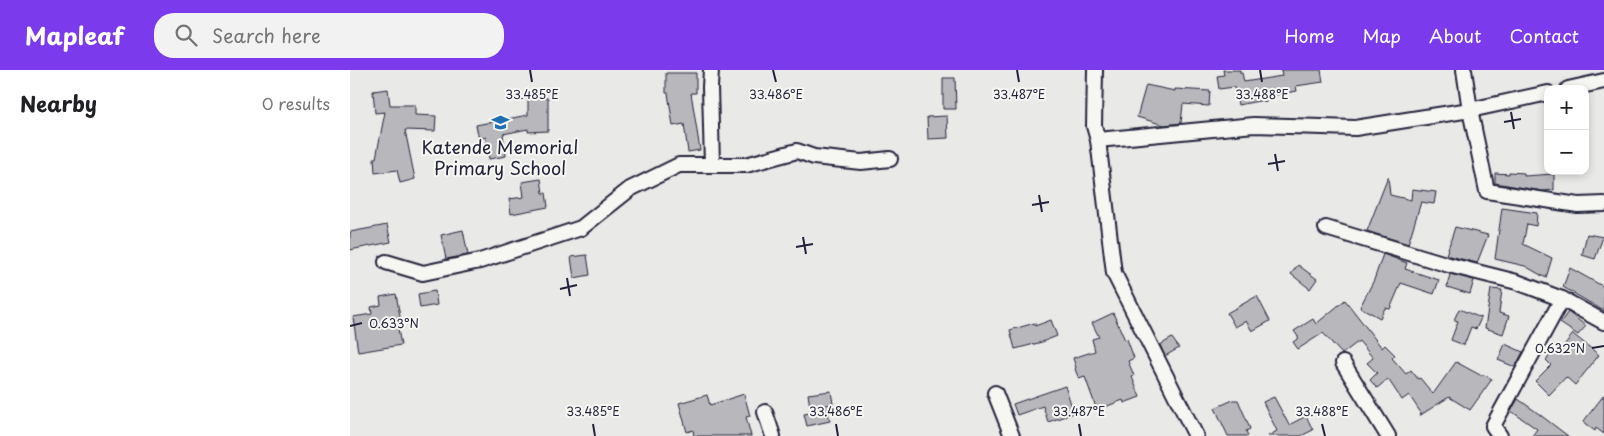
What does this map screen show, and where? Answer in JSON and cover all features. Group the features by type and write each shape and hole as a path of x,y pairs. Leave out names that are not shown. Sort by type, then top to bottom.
{"street":[{"path":"711,70 712,165"},
{"path":"1095,70 1094,126 1098,140 1114,273 1196,436"},
{"path":"1464,70 1470,110 1487,191 1578,205 1604,204"},
{"path":"1586,85 1604,81"},
{"path":"1098,140 1254,125 1355,128 1470,110 1544,94"},
{"path":"386,262 423,273 480,261 581,228 630,189 679,165 746,165 797,151 814,157 861,162 890,159"},
{"path":"1326,228 1449,265 1517,282 1562,299 1604,322"},
{"path":"1500,436 1493,426 1562,299"},
{"path":"1343,363 1383,434"},
{"path":"995,394 1012,436"},
{"path":"765,412 773,436"}],"building":[{"path":"1223,70 1240,70 1244,82 1282,76 1281,70 1321,70 1323,82 1296,86 1297,91 1274,95 1275,98 1264,102 1264,100 1238,105 1234,87 1219,89 1217,76 1224,75"},
{"path":"666,73 696,73 696,93 691,93 700,150 688,152 684,124 673,126 668,93 666,93"},
{"path":"943,78 955,78 956,109 943,109"},
{"path":"1146,85 1175,91 1175,89 1210,91 1209,106 1183,104 1181,123 1164,125 1137,117"},
{"path":"388,89 390,105 415,105 415,115 436,116 435,131 405,130 415,179 400,183 397,170 375,173 374,158 376,158 385,112 375,113 373,91"},
{"path":"528,98 548,98 548,131 528,132 528,129 503,134 506,156 489,159 486,137 479,139 476,125 528,115"},
{"path":"947,116 948,138 928,139 927,117"},
{"path":"1509,172 1524,173 1524,176 1554,175 1554,190 1543,191 1495,183 1495,173 1509,174"},
{"path":"1388,177 1390,195 1411,200 1412,189 1436,192 1434,204 1421,202 1408,244 1367,231"},
{"path":"541,179 548,207 511,214 509,199 524,197 522,182"},
{"path":"1502,208 1537,213 1536,226 1527,224 1523,244 1552,258 1546,278 1525,266 1495,259"},
{"path":"387,225 391,242 350,250 350,232"},
{"path":"1455,227 1488,235 1477,263 1446,255"},
{"path":"463,230 468,255 446,259 441,235"},
{"path":"1587,234 1603,237 1595,259 1582,255"},
{"path":"1383,254 1407,263 1405,269 1439,280 1434,294 1401,283 1390,309 1385,308 1380,318 1360,307 1374,280"},
{"path":"587,255 590,275 574,278 571,257"},
{"path":"1298,265 1317,279 1310,289 1291,274"},
{"path":"1570,268 1604,287 1604,311 1563,287"},
{"path":"1450,274 1474,280 1470,294 1447,287"},
{"path":"1491,289 1502,290 1499,313 1509,316 1503,334 1485,328"},
{"path":"435,291 437,305 420,308 418,294"},
{"path":"396,294 402,328 398,329 401,345 358,352 353,317 372,314 371,307 381,305 380,297"},
{"path":"1257,296 1270,321 1252,331 1246,321 1235,327 1227,313"},
{"path":"1345,300 1382,348 1385,345 1395,355 1392,358 1406,374 1411,370 1433,394 1456,362 1480,375 1492,379 1470,410 1449,397 1419,416 1421,413 1409,395 1402,400 1388,379 1377,388 1370,380 1377,373 1367,363 1373,358 1359,341 1342,354 1323,333 1298,349 1293,342 1299,338 1294,331 1313,319 1316,324"},
{"path":"1459,309 1481,318 1476,329 1471,327 1464,345 1451,340 1458,321 1454,320"},
{"path":"1568,312 1586,326 1578,335 1560,323"},
{"path":"1113,313 1125,340 1127,339 1134,358 1128,361 1140,397 1124,403 1123,400 1097,410 1085,377 1079,379 1073,358 1095,351 1092,339 1099,337 1092,323"},
{"path":"1051,320 1057,336 1015,349 1010,330 1035,323 1035,326"},
{"path":"1573,334 1599,355 1575,385 1566,377 1549,395 1535,381 1551,365 1546,360 1554,351 1557,354"},
{"path":"1172,338 1179,348 1165,356 1160,345"},
{"path":"1505,344 1523,352 1515,367 1498,360"},
{"path":"1065,386 1074,413 1048,422 1043,406 1017,415 1013,404"},
{"path":"831,391 833,404 826,405 830,421 807,426 804,414 811,413 808,394"},
{"path":"744,394 750,416 746,417 751,436 694,436 693,430 687,432 679,403 707,395 710,405"},
{"path":"1604,395 1604,434 1596,428 1595,431 1583,422"},
{"path":"1274,397 1289,425 1306,416 1313,430 1301,436 1268,436 1277,431 1263,402"},
{"path":"1518,399 1568,436 1532,436 1537,429 1511,411"},
{"path":"1233,400 1238,400 1247,421 1250,429 1246,431 1248,436 1228,436 1215,408"}],"place":[{"name":"Katende Memorial Primary School","path":"500,123"}]}
